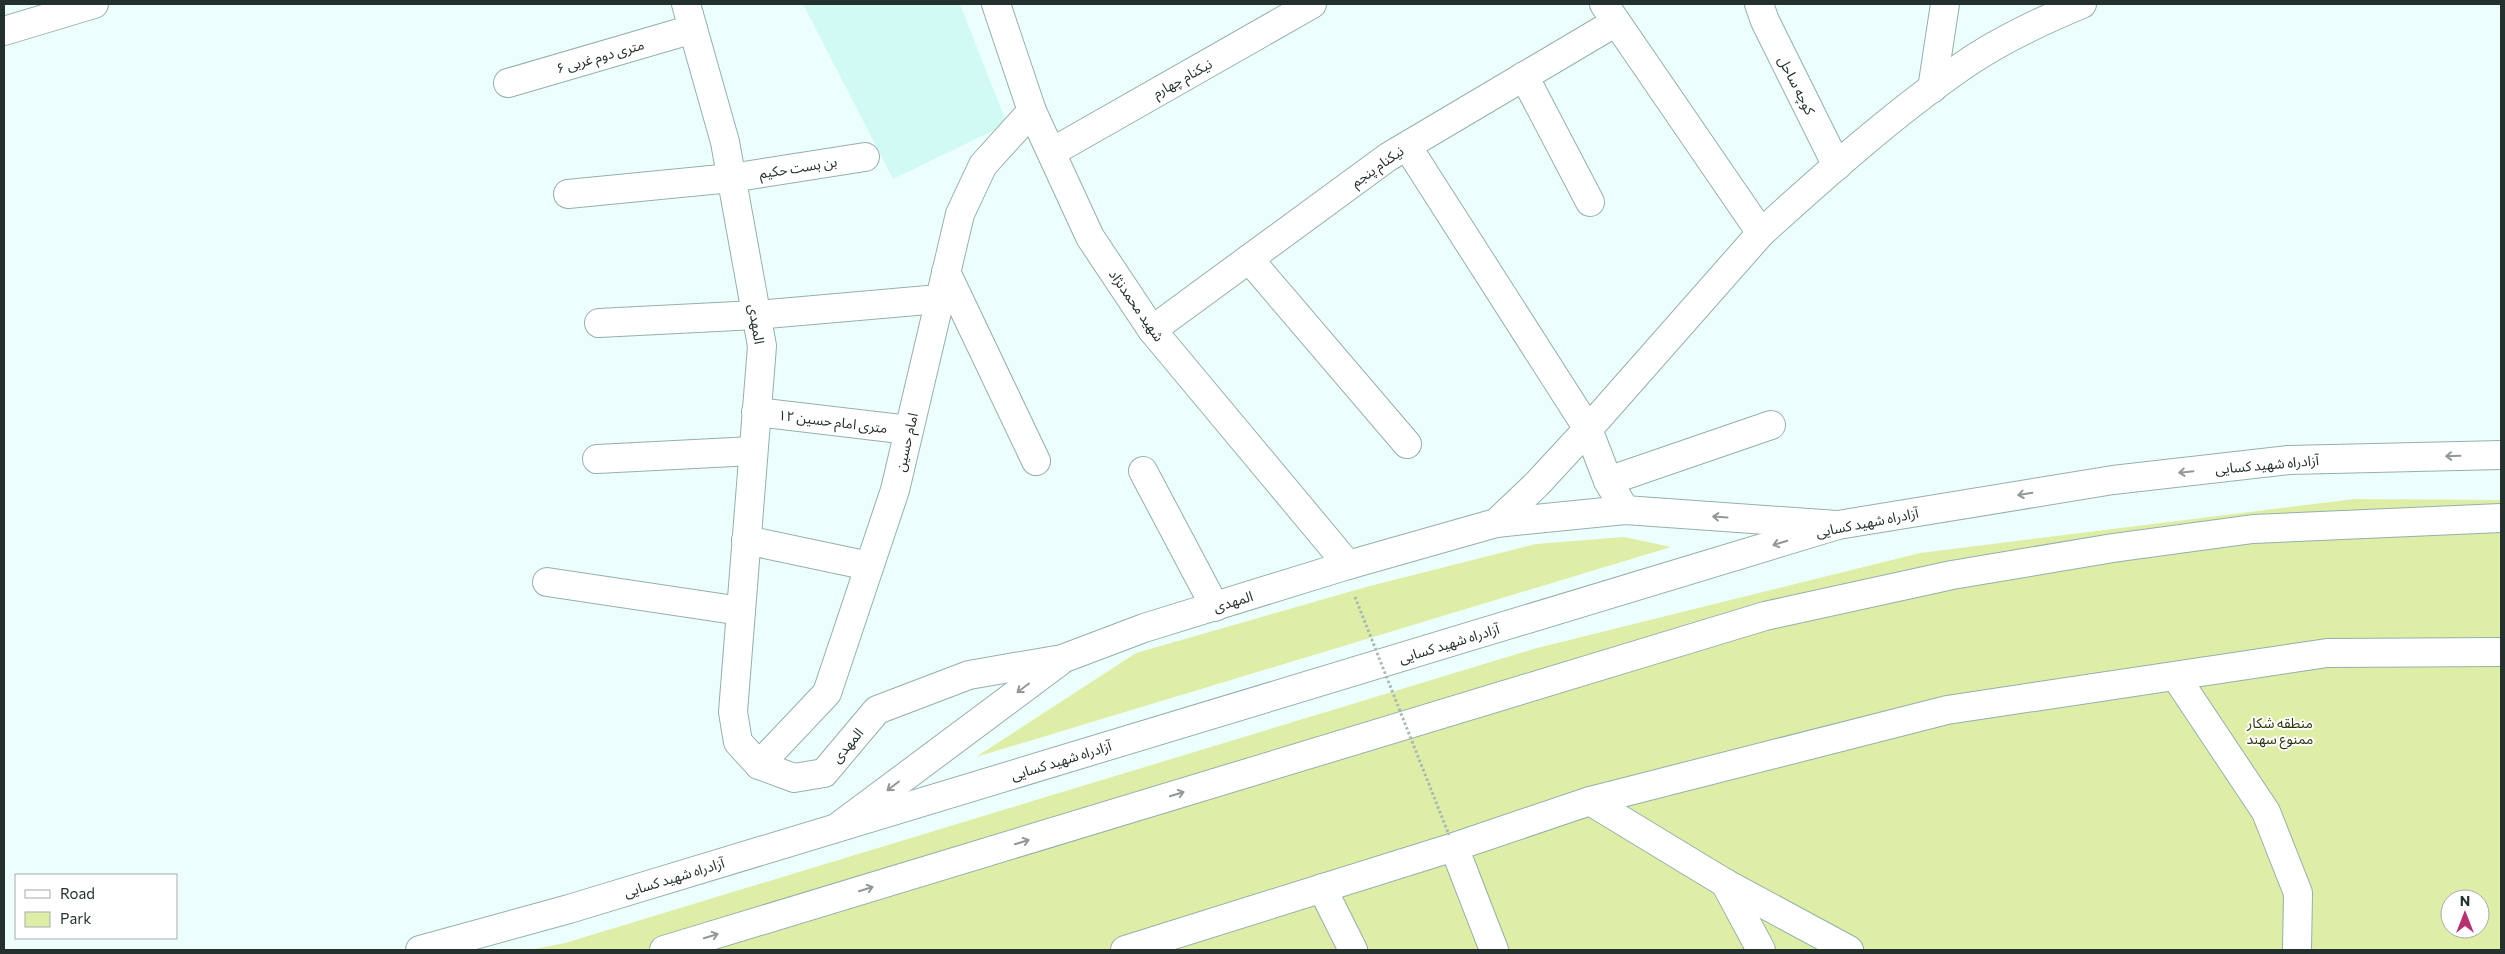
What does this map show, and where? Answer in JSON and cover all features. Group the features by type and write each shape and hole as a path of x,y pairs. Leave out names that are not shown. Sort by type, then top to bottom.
{"main road":[{"path":"4,31 46,11 94,4"},
{"name":"شهید محمدنژاد","path":"996,4 1032,111 1090,237 1152,330 1348,565"},
{"name":"نیکنام چهارم","path":"1052,152 1312,4"},
{"name":"کوچه ساحل","path":"1759,4 1765,21 1838,166"},
{"path":"1932,89 1945,4"},
{"path":"1496,523 1537,484 1761,233 1838,166 1965,64 2034,24 2082,4"},
{"path":"1610,13 1761,233"},
{"name":"نیکنام پنجم","path":"1152,330 1388,157 1524,76 1610,13"},
{"name":"۶ متری دوم غربی","path":"508,82 689,16"},
{"name":"المهدی","path":"689,16 725,142 762,346 733,712 738,742 758,765 794,778 824,773 876,710 969,675 1062,659 1144,628 1348,565 1496,523 1625,510 1838,525"},
{"path":"1524,76 1590,202"},
{"name":"امام حسین","path":"758,765 827,693 895,490 960,214 983,165 1032,111"},
{"path":"1407,146 1588,428 1608,481 1625,510"},
{"name":"بن بست حکیم","path":"568,194 731,178 865,157"},
{"path":"1249,259 1407,444"},
{"path":"946,272 1036,461"},
{"path":"599,322 756,315 940,300"},
{"name":"۱۲ متری امام حسین","path":"756,412 909,430"},
{"path":"1608,481 1771,425"},
{"path":"597,459 753,451"},
{"name":"آزادراه شهید کسایی","path":"420,950 569,909 1838,525 2113,480 2290,460 2501,454"},
{"path":"1143,471 1215,606"},
{"path":"664,950 1765,616 1952,575 2113,548 2253,529 2494,522"},
{"path":"746,540 869,566"},
{"path":"547,582 741,611"},
{"path":"1125,950 1322,888 1451,841 1590,801 1947,710 2327,653 2498,658"},
{"path":"836,828 1062,659"},
{"path":"2176,677 2266,812 2298,893 2297,950"},
{"path":"1590,801 1726,883 1849,950"},
{"path":"1451,841 1494,950"},
{"path":"1726,883 1761,950"},
{"path":"1322,888 1353,950"}],"path":[{"path":"1355,597 1451,841"}],"shaded area":[{"path":"803,4 960,4 1007,124 893,179"}],"green space":[{"name":"منطقه شکار ممنوع سهند","path":"2354,499 2501,500 2501,950 529,950 565,943 1537,648 1920,553"},
{"path":"1624,537 1671,547 976,757 1136,653 1366,587 1536,544"}]}
